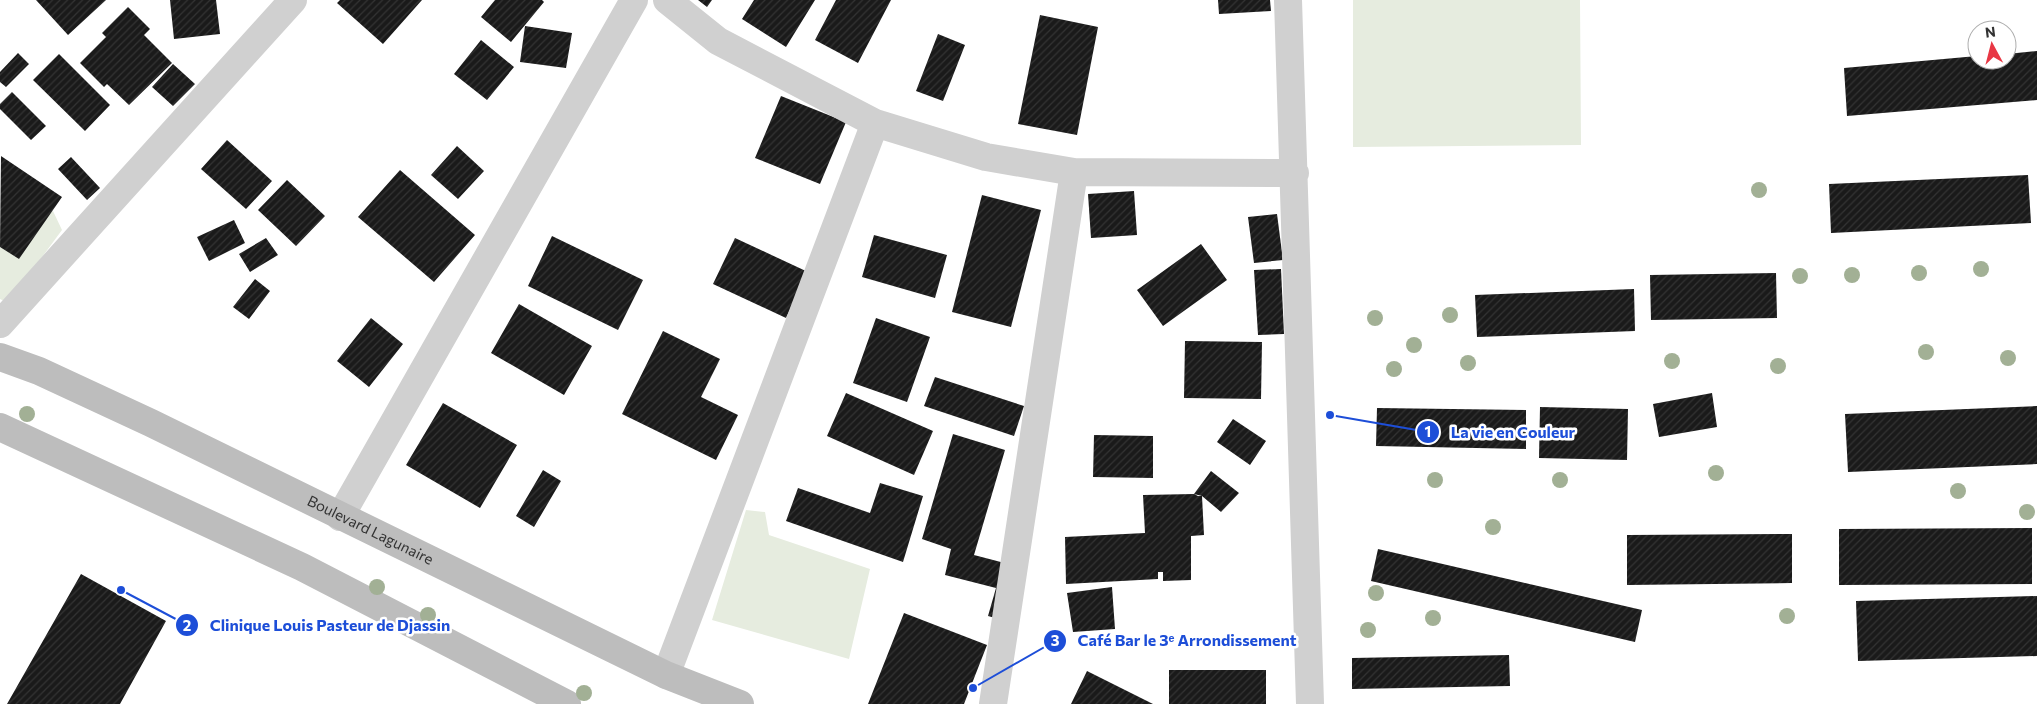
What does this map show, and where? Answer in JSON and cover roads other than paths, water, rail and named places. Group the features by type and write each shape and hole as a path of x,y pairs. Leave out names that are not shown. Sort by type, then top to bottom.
{"main road":[{"name":"Boulevard Lagunaire","path":"0,356 39,371 151,423 666,675 740,704"},
{"path":"0,426 302,567 567,704"}],"street":[{"path":"0,324 293,0"},
{"path":"340,517 634,0"},
{"path":"668,0 718,41 875,122 986,157 1074,172 1295,173"},
{"path":"1288,0 1295,173 1310,704"},
{"path":"666,675 875,122"},
{"path":"993,704 1074,172"}],"place":[{"name":"La vie en Couleur","path":"1330,415"},
{"name":"Clinique Louis Pasteur de Djassin","path":"121,590"},
{"name":"Café Bar le 3ᵉ Arrondissement","path":"973,688"}]}
